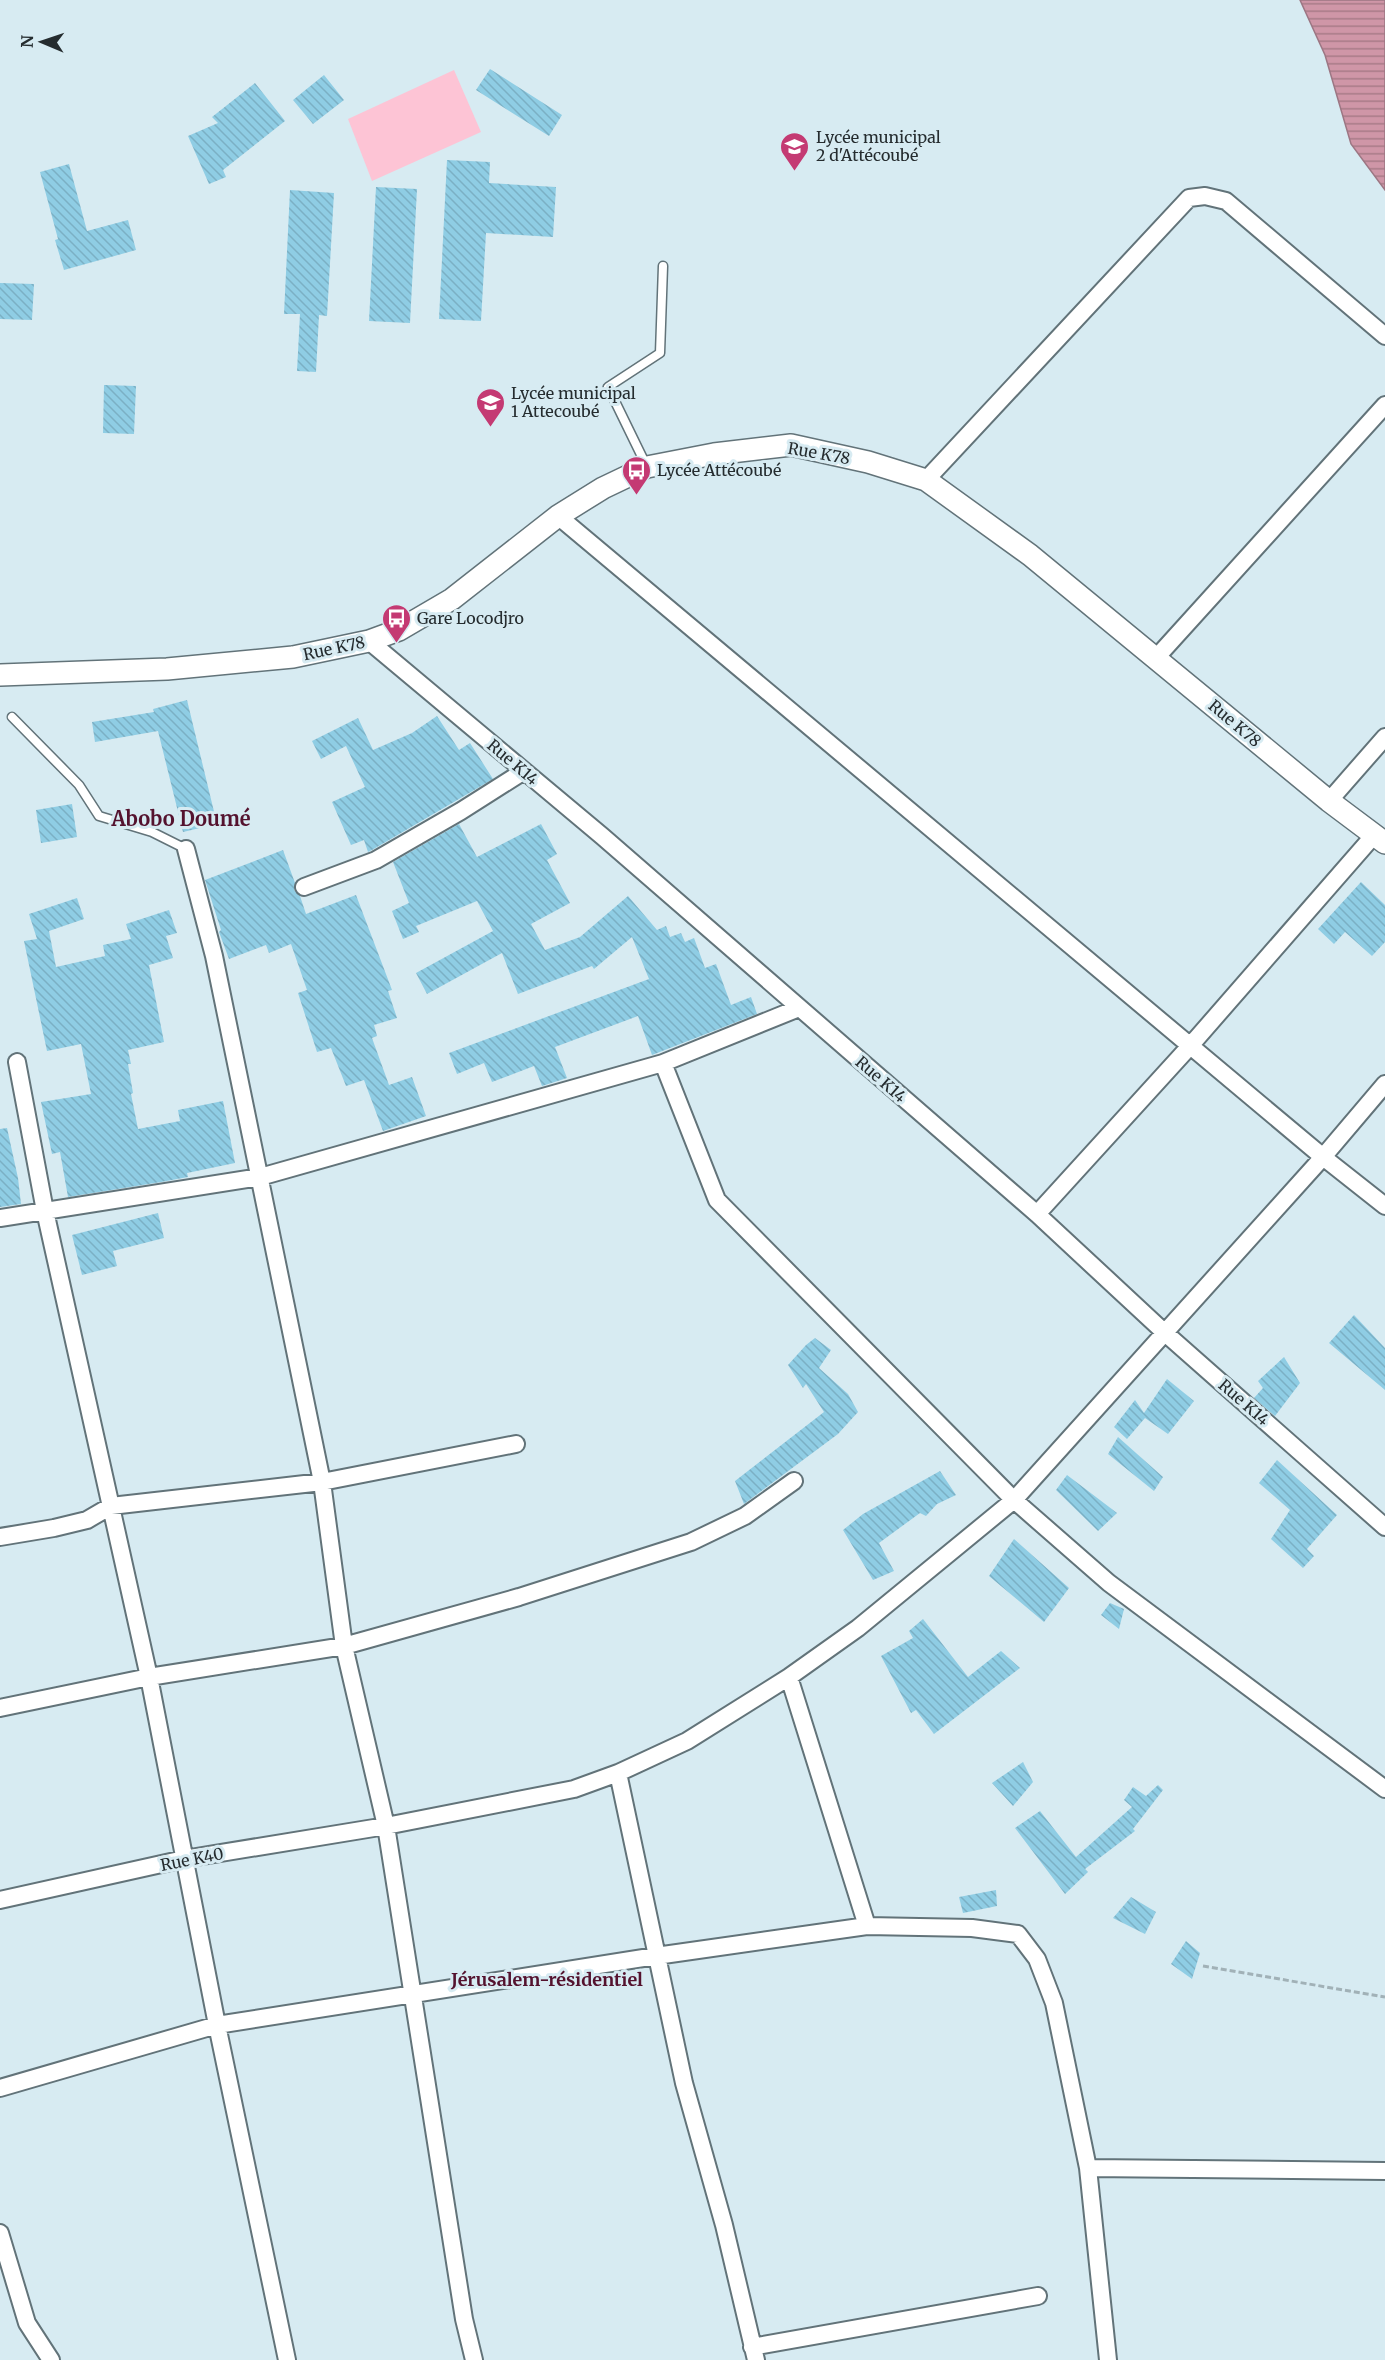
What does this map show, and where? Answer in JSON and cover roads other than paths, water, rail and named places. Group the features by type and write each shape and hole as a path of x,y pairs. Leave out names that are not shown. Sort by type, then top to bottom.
{"street":[{"path":"926,480 1189,198 1205,196 1227,201 1385,336"},
{"path":"1156,658 1385,405"},
{"name":"Rue K78","path":"0,675 190,667 293,657 369,641 399,630 452,599 558,516 603,489 647,467 714,454 791,445 868,462 926,480 1030,555 1329,801 1380,838"},
{"path":"558,516 1323,1157 1385,1206"},
{"name":"Rue K14","path":"369,641 602,836 1037,1214 1164,1332 1385,1527"},
{"path":"1329,801 1385,737"},
{"path":"304,886 376,860 462,811 524,771"},
{"path":"1037,1214 1380,838"},
{"path":"186,849 214,956 322,1482 344,1646 386,1826 464,2319 474,2360"},
{"path":"0,1218 260,1177 663,1063 799,1008"},
{"path":"17,1062 45,1211 149,1677 217,2025 287,2360"},
{"path":"663,1063 717,1200 1014,1500 1109,1583 1385,1789"},
{"name":"Rue K40","path":"0,1900 184,1859 386,1826 574,1789 618,1773 687,1741 789,1677 858,1628 1014,1500 1323,1157 1385,1084"},
{"path":"0,1537 87,1520 111,1506 322,1482 516,1444"},
{"path":"0,1708 149,1677 344,1646 519,1597 691,1542 745,1516 794,1481"},
{"path":"789,1677 867,1926"},
{"path":"618,1773 684,2083 724,2225 754,2353 1038,2296"},
{"path":"0,2088 217,2025 656,1956 867,1926 972,1928 1018,1934 1038,1959 1054,2003 1088,2168 1108,2360"},
{"path":"1088,2168 1385,2171"},
{"path":"0,2233 27,2323 51,2360"}],"lane":[{"path":"647,467 608,387 660,353 663,266"},
{"path":"12,717 79,784 99,816 152,832 186,849"}],"place":[{"name":"Lycée municipal 2 d'Attécoubé","path":"795,172"},
{"name":"Lycée municipal 1 Attecoubé","path":"490,428"},
{"name":"Lycée Attécoubé","path":"636,496"},
{"name":"Gare Locodjro","path":"396,644"}],"district":[{"name":"Abobo Doumé","path":"181,819"},
{"name":"Jérusalem-résidentiel","path":"547,1980"}]}
